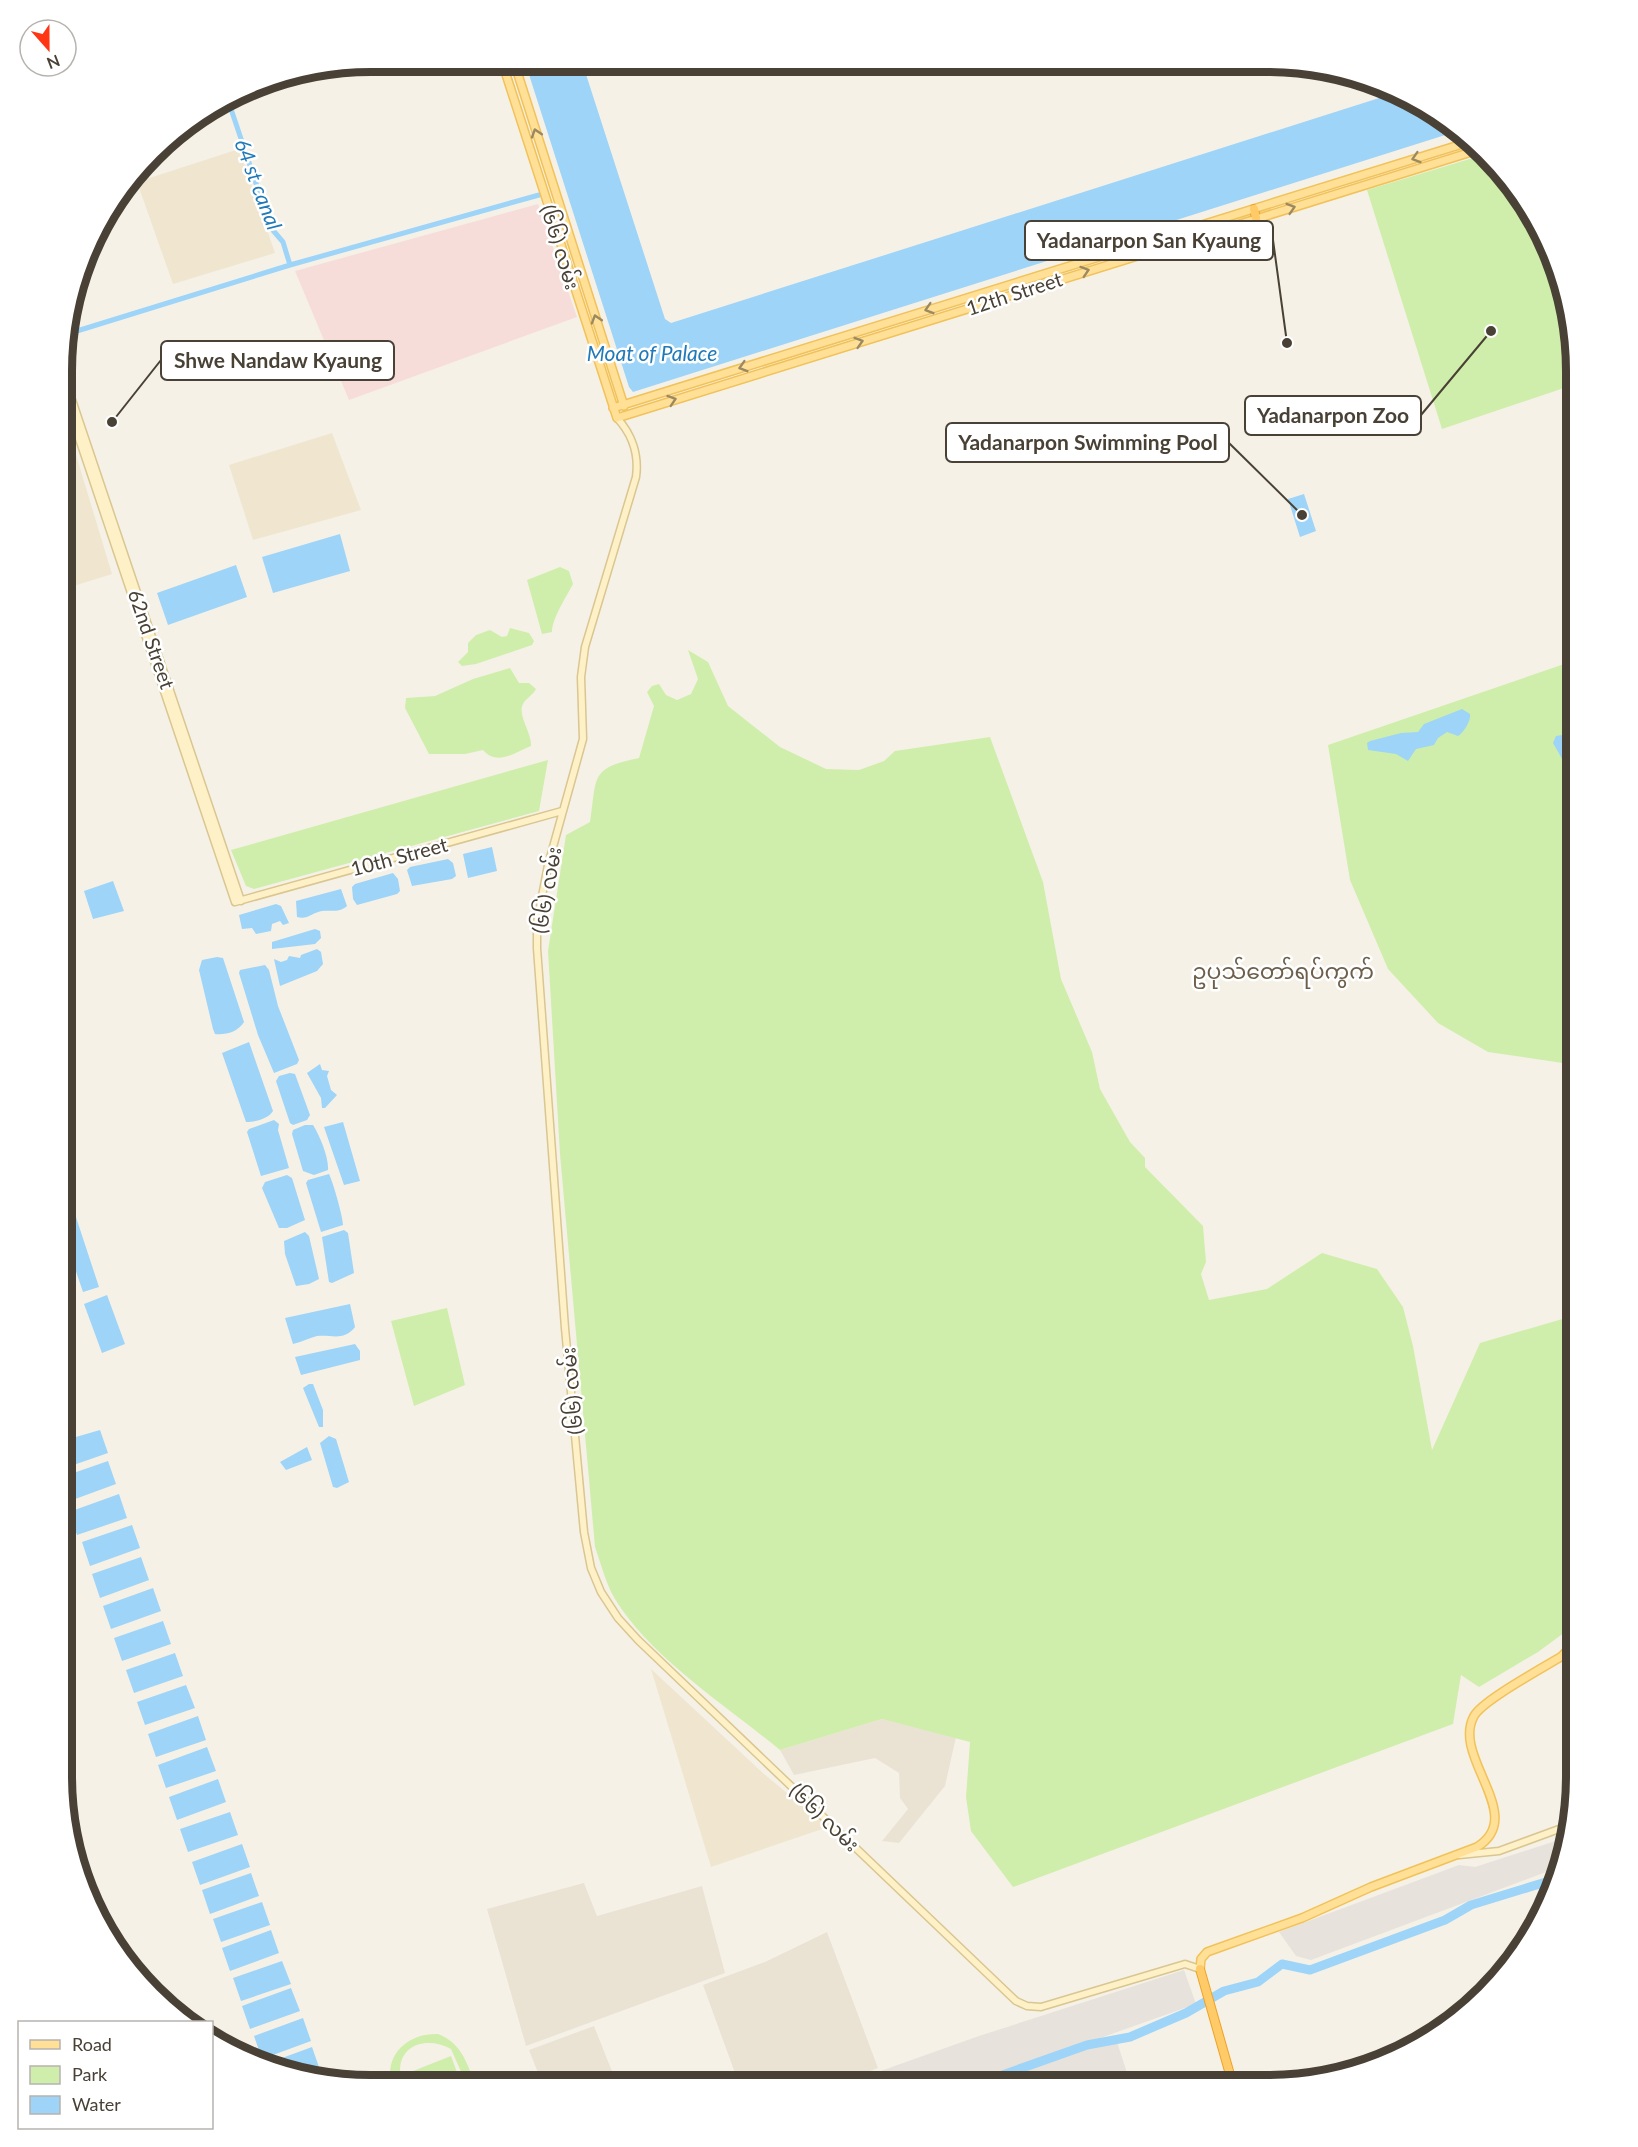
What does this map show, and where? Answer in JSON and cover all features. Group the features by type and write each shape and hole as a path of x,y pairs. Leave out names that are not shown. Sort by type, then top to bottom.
{"highway":[{"path":"1254,209 1256,218"},
{"path":"1200,1969 1235,2075"},
{"path":"1218,2025 1217,2036 1230,2075"}],"main road":[{"name":"(၆၆) လမ်း","path":"505,72 617,418"},
{"name":"(၆၆) လမ်း","path":"517,72 627,414"},
{"name":"12th Street","path":"613,408 1462,144"},
{"name":"12th Street","path":"617,418 1470,152"},
{"path":"1562,1656 1566,1652"},
{"path":"1200,1969 1202,1959 1208,1952 1302,1918 1371,1887 1485,1842 1494,1833 1495,1812 1473,1748 1472,1719 1482,1706 1566,1655"}],"street":[{"name":"62nd Street","path":"72,400 190,760"},
{"name":"(၆၆) လမ်း","path":"627,414 627,428 637,458 636,477 585,647 581,677 583,739 562,811 540,904 537,961 584,1532 591,1568 604,1597 618,1618 638,1640 1016,2001 1041,2007 1185,1964 1208,1952"},
{"name":"62nd Street","path":"72,417 238,901"},
{"name":"(၆၆) လမ်း","path":"617,418 627,428"},
{"name":"10th Street","path":"238,901 562,811"},
{"path":"1456,1855 1499,1851 1561,1828"},
{"path":"1185,1964 1200,1969"}],"shaded area":[{"path":"239,149 275,253 173,284 138,184 141,181"},
{"path":"538,204 577,317 349,400 295,271"},
{"path":"332,433 361,510 253,540 229,465"},
{"path":"72,442 112,574 72,586"},
{"path":"651,1669 764,1774 828,1827 711,1867"},
{"path":"882,1719 956,1737 945,1786 899,1843 882,1841 908,1809 900,1798 899,1773 875,1758 794,1775 780,1750"},
{"path":"1559,1840 1551,1870 1311,1960 1296,1956 1279,1932 1459,1865 1475,1867"},
{"path":"584,1883 597,1916 702,1886 725,1973 526,2046 487,1909"},
{"path":"827,1932 878,2068 859,2075 736,2075 703,1985 765,1962"},
{"path":"1184,1970 1196,2004 996,2075 869,2075 979,2036"},
{"path":"594,2026 613,2075 539,2075 529,2050"},
{"path":"1116,2039 1128,2075 1008,2075"}],"green space":[{"path":"1475,157 1492,174 1516,205 1543,256 1556,293 1560,313 1565,351 1566,387 1442,429 1367,190"},
{"path":"560,567 569,571 573,584 557,615 552,632 542,634 527,580"},
{"path":"510,628 529,633 534,641 532,645 476,664 462,666 458,662 468,652 468,643 476,635 490,630 502,637 507,636"},
{"path":"688,650 708,662 728,706 780,747 826,769 859,770 884,761 895,751 990,737 1043,882 1061,979 1092,1052 1100,1089 1130,1142 1145,1158 1145,1167 1203,1226 1206,1262 1201,1274 1209,1300 1267,1289 1322,1253 1377,1269 1403,1307 1413,1346 1432,1450 1480,1343 1566,1318 1566,1631 1538,1652 1479,1687 1461,1675 1453,1724 1013,1887 971,1831 966,1797 970,1742 882,1719 780,1750 669,1661 630,1620 612,1593 595,1547 560,1154 548,951 566,835 590,822 595,785 603,771 611,766 639,758 654,706 647,692 652,686 659,684 666,695 677,700 691,694 698,679"},
{"path":"1566,663 1566,1064 1488,1052 1438,1023 1388,969 1350,880 1328,745"},
{"path":"510,668 519,683 529,683 536,689 524,702 522,708 531,746 500,758 488,755 483,750 465,754 429,754 405,708 406,698 435,696 473,679"},
{"path":"548,760 539,811 254,889 246,886 231,850"},
{"path":"447,1308 465,1385 414,1406 391,1321"},
{"path":"438,2034 452,2042 465,2060 472,2075 462,2075 451,2049 430,2043 412,2047 401,2061 401,2075 390,2075 392,2063 401,2047 409,2041"},
{"path":"451,2056 458,2075 403,2075"}],"water":[{"name":"Moat of Palace","path":"528,72 585,72 665,319 671,323 1385,96 1417,112 1449,134 633,392 629,387"},
{"path":"1304,494 1316,531 1300,537 1288,499"},
{"path":"340,534 350,571 273,593 262,557"},
{"path":"236,565 247,597 168,625 157,593"},
{"path":"1462,709 1470,714 1470,717 1467,726 1458,736 1447,732 1438,738 1434,745 1416,749 1408,761 1396,754 1368,750 1367,743 1370,741 1401,733 1418,732 1424,724"},
{"path":"1566,734 1566,766 1553,743 1556,736"},
{"path":"492,847 497,871 468,878 463,854"},
{"path":"448,859 453,863 456,876 452,879 412,886 407,870 410,867"},
{"path":"393,873 398,879 400,891 397,894 357,905 353,899 352,887 355,884"},
{"path":"113,881 124,911 93,919 84,891"},
{"path":"341,889 347,906 344,908 322,911 304,918 297,917 296,901"},
{"path":"276,904 281,906 289,923 283,925 280,921 272,924 271,931 256,934 252,928 242,929 239,915"},
{"path":"315,929 320,931 321,938 315,944 272,949 272,942"},
{"path":"317,949 321,952 323,964 317,971 280,986 274,959 281,962 287,960 289,956 300,958 301,955"},
{"path":"223,958 244,1022 235,1030 223,1034 215,1034 213,1029 199,970 202,960"},
{"path":"265,965 269,970 278,1006 299,1060 297,1064 274,1073 258,1035 239,973 240,970"},
{"path":"249,1042 273,1111 261,1120 246,1122 222,1053"},
{"path":"320,1064 322,1070 329,1071 327,1076 331,1090 337,1095 325,1108 322,1108 321,1098 307,1073"},
{"path":"295,1074 310,1115 307,1120 293,1125 290,1123 276,1081 279,1076"},
{"path":"274,1120 279,1124 278,1130 289,1168 261,1176 247,1132 249,1129"},
{"path":"343,1122 360,1181 344,1185 324,1127"},
{"path":"305,1125 313,1125 327,1159 328,1170 314,1175 303,1171 292,1134 293,1130"},
{"path":"329,1174 343,1225 321,1232 306,1183 308,1180"},
{"path":"287,1175 292,1178 305,1220 287,1228 279,1228 262,1188 265,1182"},
{"path":"72,1205 99,1287 83,1292 72,1260"},
{"path":"344,1230 348,1233 354,1273 332,1283 329,1282 322,1237"},
{"path":"305,1232 309,1236 319,1279 309,1284 296,1286 285,1254 284,1241"},
{"path":"107,1295 125,1344 102,1353 84,1304"},
{"path":"350,1304 355,1327 350,1332 341,1336 317,1336 293,1344 285,1318"},
{"path":"355,1344 360,1351 360,1360 301,1375 295,1357"},
{"path":"313,1384 323,1410 323,1427 319,1427 303,1388"},
{"path":"100,1430 108,1453 72,1466 72,1438"},
{"path":"329,1436 336,1439 349,1482 337,1488 333,1487 320,1443"},
{"path":"307,1447 312,1460 286,1470 280,1462"},
{"path":"108,1461 116,1484 72,1500 72,1474"},
{"path":"119,1494 127,1518 77,1535 72,1521 72,1511"},
{"path":"132,1525 140,1548 90,1566 82,1542"},
{"path":"141,1557 149,1580 100,1598 92,1574"},
{"path":"153,1588 161,1611 111,1629 103,1606"},
{"path":"163,1621 171,1644 122,1661 114,1638"},
{"path":"175,1653 183,1676 134,1693 126,1670"},
{"path":"186,1685 195,1708 145,1725 137,1702"},
{"path":"198,1716 206,1740 156,1757 148,1734"},
{"path":"207,1747 216,1771 166,1788 158,1765"},
{"path":"218,1779 226,1802 177,1820 169,1797"},
{"path":"230,1812 238,1835 188,1852 180,1829"},
{"path":"242,1844 250,1867 200,1885 192,1862"},
{"path":"251,1873 259,1896 210,1914 202,1890"},
{"path":"262,1902 270,1925 221,1942 213,1919"},
{"path":"271,1930 279,1953 230,1971 222,1948"},
{"path":"282,1961 291,1984 241,2001 233,1978"},
{"path":"291,1988 300,2011 250,2029 242,2006"},
{"path":"303,2018 311,2041 269,2057 260,2054 254,2036"},
{"path":"312,2047 320,2070 293,2065 277,2060"}],"waterway":[{"name":"64 st canal","path":"230,107 271,228 283,242 290,265"},
{"path":"75,332 290,265 539,195"},
{"path":"1002,2075 1087,2045 1130,2037 1186,2013 1224,1991 1258,1982 1282,1964 1310,1970 1445,1920 1471,1905 1546,1882"}],"place":[{"name":"Yadanarpon Zoo","path":"1491,331"},
{"name":"Yadanarpon San Kyaung","path":"1287,343"},
{"name":"Shwe Nandaw Kyaung","path":"112,422"},
{"name":"Yadanarpon Swimming Pool","path":"1302,515"}],"district":[{"name":"ဥပုသ်တော်ရပ်ကွက်","path":"1283,970"}]}
